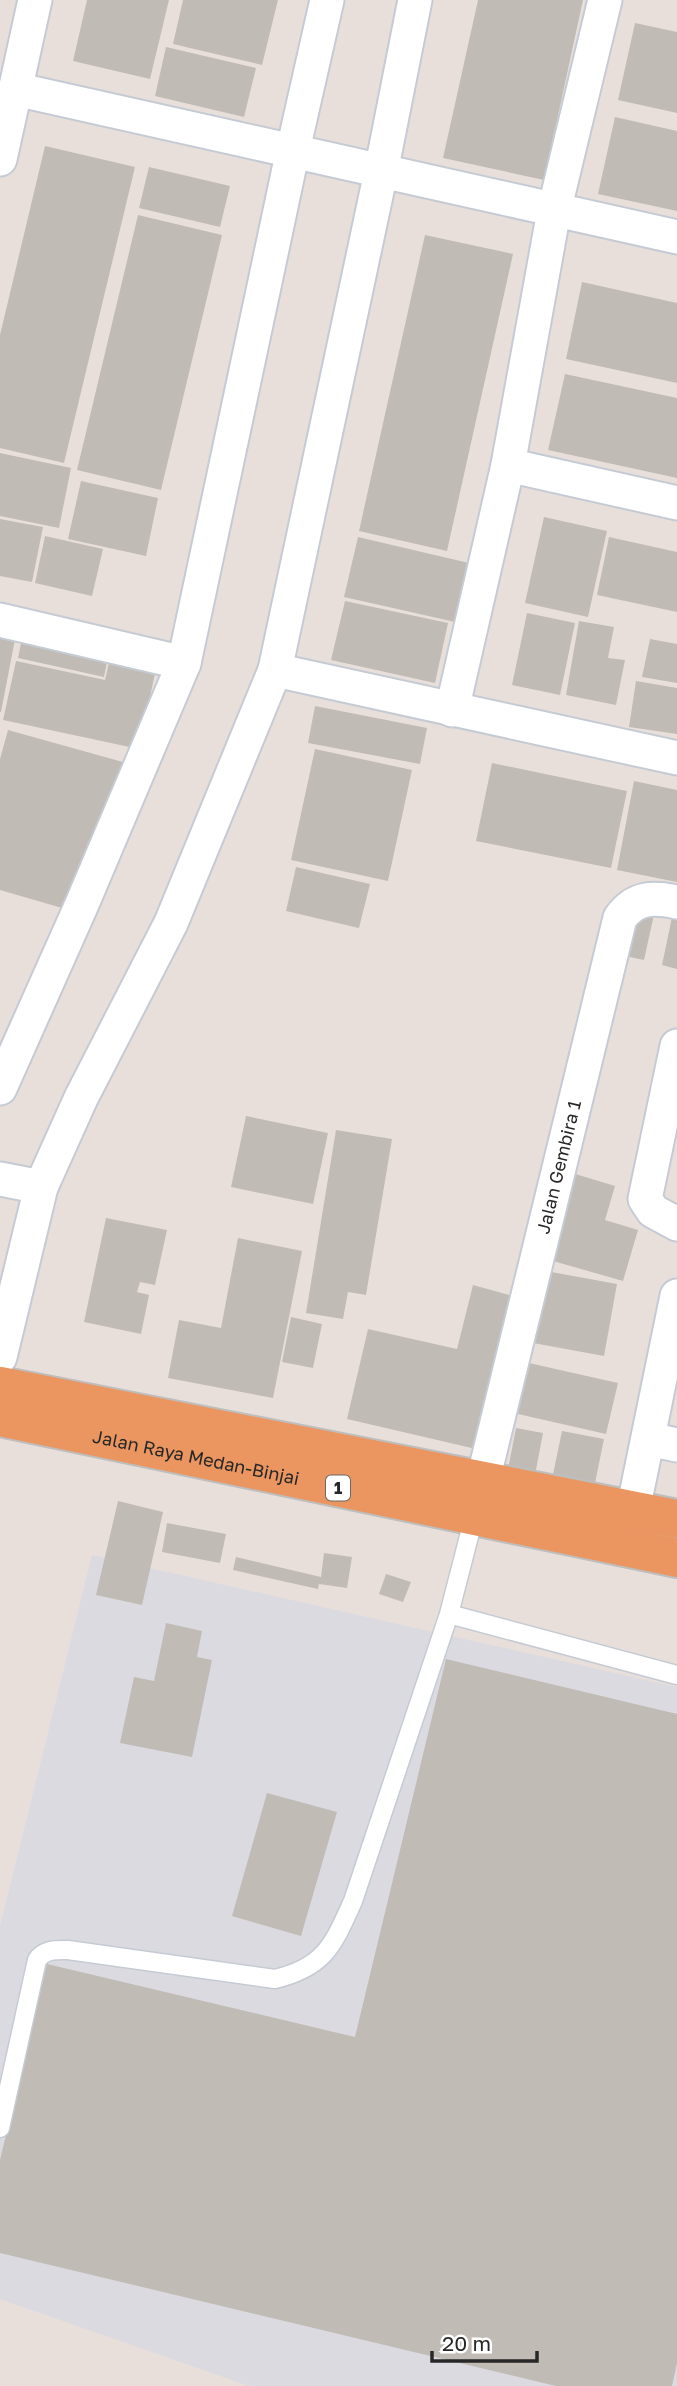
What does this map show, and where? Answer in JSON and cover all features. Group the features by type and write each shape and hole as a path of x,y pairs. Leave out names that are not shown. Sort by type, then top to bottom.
{"highway":[{"name":"Jalan Raya Medan-Binjai","path":"0,1386 677,1519"},
{"name":"Jalan Raya Medan-Binjai","path":"0,1417 677,1558"}],"street":[{"path":"0,159 35,0"},
{"path":"0,1088 82,904 184,663 327,0"},
{"path":"0,1357 41,1187 81,1098 170,923 275,670 415,0"},
{"path":"452,710 508,465 554,211 606,0"},
{"path":"15,89 677,237"},
{"path":"508,465 677,503"},
{"path":"0,620 184,663"},
{"path":"275,670 677,758"},
{"name":"Jalan Gembira 1","path":"483,1480 620,918 627,909 644,899 658,898 677,902"},
{"path":"677,1046 645,1199 653,1211 677,1224"},
{"path":"0,1179 41,1187"},
{"path":"633,1510 663,1442 677,1296"}],"lane":[{"path":"0,2127 37,1959 41,1954 53,1950 68,1950 275,1979 310,1967 335,1940 357,1888 449,1614 474,1517"},
{"path":"449,1614 677,1675"}],"shaded area":[{"path":"92,1555 677,1687 677,2386 249,2386 0,2299 0,1926"}],"building":[{"path":"87,0 169,0 150,79 73,61"},
{"path":"183,0 278,0 262,65 173,44"},
{"path":"478,0 583,0 544,180 443,158"},
{"path":"635,23 677,32 677,113 618,100"},
{"path":"166,47 256,68 244,117 155,96"},
{"path":"615,117 677,131 677,211 598,194"},
{"path":"45,146 135,167 64,463 0,448 0,335"},
{"path":"149,167 230,186 220,227 139,208"},
{"path":"138,215 222,235 161,490 77,470"},
{"path":"425,235 513,254 447,551 359,531"},
{"path":"582,282 677,303 677,383 566,359"},
{"path":"565,374 677,398 677,478 548,450"},
{"path":"0,453 71,468 59,528 0,516"},
{"path":"81,481 158,498 146,556 68,539"},
{"path":"544,517 607,531 588,617 525,603"},
{"path":"0,519 43,527 32,582 0,576"},
{"path":"45,536 103,549 92,596 35,583"},
{"path":"358,537 469,563 455,622 344,597"},
{"path":"609,537 677,552 677,612 597,595"},
{"path":"345,601 448,623 435,683 331,660"},
{"path":"527,613 575,623 560,695 512,685"},
{"path":"579,621 614,627 608,658 625,660 616,705 566,695"},
{"path":"0,631 16,634 1,712 0,712"},
{"path":"23,633 109,652 104,677 18,658"},
{"path":"650,639 677,644 677,683 642,677"},
{"path":"111,654 157,664 139,749 3,720 16,661 105,680"},
{"path":"636,681 677,688 677,734 629,727"},
{"path":"315,706 427,728 420,764 308,743"},
{"path":"8,730 130,764 98,845 88,842 69,910 0,890 0,759"},
{"path":"315,749 412,770 388,881 291,860"},
{"path":"492,763 627,791 611,868 476,841"},
{"path":"634,781 677,790 677,882 617,870"},
{"path":"296,867 370,884 359,928 286,911"},
{"path":"636,906 655,910 644,960 625,956"},
{"path":"672,917 677,918 677,969 662,965"},
{"path":"246,1116 328,1133 313,1204 231,1187"},
{"path":"336,1130 392,1139 366,1295 348,1292 343,1319 306,1313"},
{"path":"572,1173 615,1186 605,1220 638,1230 623,1281 546,1259"},
{"path":"106,1218 167,1230 155,1285 140,1282 137,1292 149,1295 141,1334 84,1322"},
{"path":"238,1238 302,1251 273,1398 168,1378 179,1320 221,1328"},
{"path":"546,1271 617,1284 604,1356 533,1343"},
{"path":"473,1285 513,1296 476,1449 347,1419 368,1329 457,1349"},
{"path":"291,1317 322,1324 313,1368 282,1362"},
{"path":"529,1363 618,1383 606,1434 518,1414"},
{"path":"516,1428 543,1433 535,1475 508,1469"},
{"path":"562,1431 604,1439 594,1488 552,1479"},
{"path":"118,1501 163,1512 142,1605 96,1595"},
{"path":"167,1523 226,1534 220,1563 162,1552"},
{"path":"324,1553 352,1557 347,1588 319,1584 318,1589 233,1570 236,1557 321,1577"},
{"path":"386,1574 411,1582 403,1602 379,1594"},
{"path":"166,1623 202,1631 197,1657 212,1660 192,1757 120,1743 134,1677 154,1681"},
{"path":"446,1659 677,1714 677,2363 672,2386 556,2386 0,2253 0,2160 47,1964 355,2037"},
{"path":"267,1793 337,1812 301,1936 232,1916"}]}
